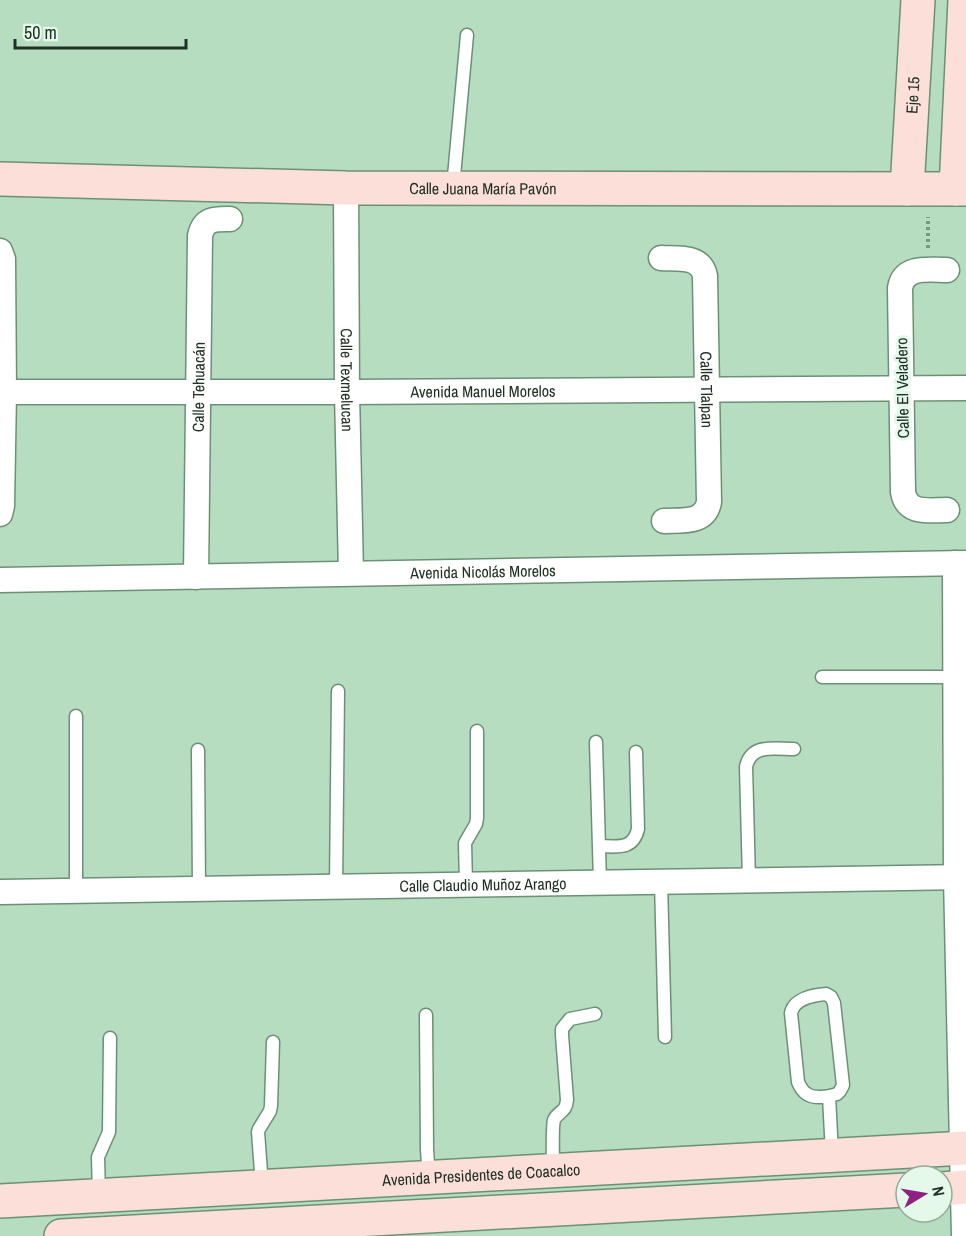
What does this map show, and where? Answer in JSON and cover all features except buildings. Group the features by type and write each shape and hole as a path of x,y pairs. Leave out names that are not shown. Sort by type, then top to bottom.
{"street":[{"name":"Eje 15","path":"918,0 939,189"},
{"path":"939,189 964,0"},
{"name":"Calle Juana María Pavón","path":"0,179 346,188 939,189"},
{"name":"Calle Texmelucan","path":"346,188 351,573"},
{"name":"Calle Tehuacán","path":"196,577 200,236 205,224 210,221 230,219"},
{"path":"0,250 3,260 2,506 0,514"},
{"name":"Calle Tlalpan","path":"662,258 688,259 695,261 704,270 709,502 705,514 699,518 664,521"},
{"name":"Calle El Veladero","path":"937,270 911,272 901,281 903,492 904,499 913,508 946,510"},
{"name":"Avenida Manuel Morelos","path":"2,392 966,388"},
{"path":"961,563 964,1148 957,1188 964,1236"},
{"name":"Avenida Nicolás Morelos","path":"0,580 961,563"},
{"name":"Calle Claudio Muñoz Arango","path":"0,892 961,877"},
{"name":"Avenida Presidentes de Coacalco","path":"0,1201 964,1148"},
{"path":"61,1236 894,1191"}],"lane":[{"path":"453,188 467,35"},
{"path":"822,677 960,677"},
{"path":"336,887 338,691"},
{"path":"76,716 76,891"},
{"path":"466,885 465,843 477,818 477,731"},
{"path":"596,742 600,883"},
{"path":"749,880 747,760 756,751 794,749"},
{"path":"198,750 199,889"},
{"path":"599,846 627,845 636,836 638,829 636,752"},
{"path":"661,882 665,1037"},
{"path":"818,995 830,995 834,1000 842,1069 841,1090 829,1096 810,1096 804,1093 798,1082 792,1009 794,1005 807,998 818,995"},
{"path":"553,1170 553,1125 556,1116 564,1110 567,1100 562,1029 570,1019 595,1014"},
{"path":"426,1015 429,1178"},
{"path":"99,1196 98,1157 109,1132 110,1038"},
{"path":"262,1187 258,1132 272,1106 273,1042"},
{"path":"829,1096 832,1155"}],"path":[{"path":"937,270 939,189"}]}
